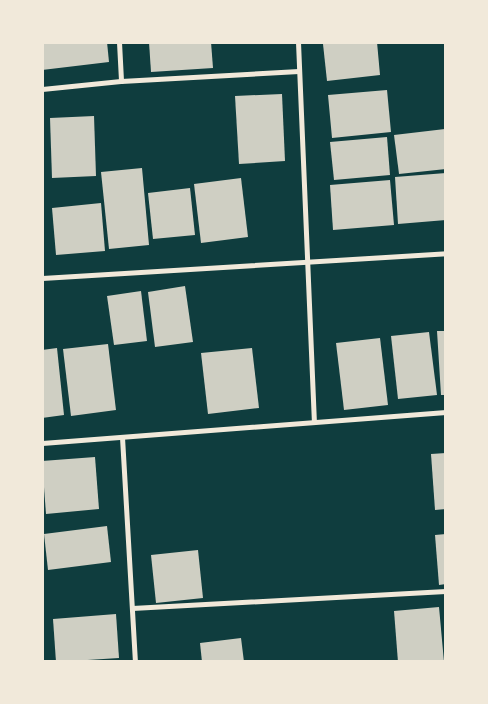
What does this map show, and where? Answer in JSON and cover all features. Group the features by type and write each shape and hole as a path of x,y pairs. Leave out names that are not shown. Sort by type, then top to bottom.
{"street":[{"path":"119,42 121,81"},
{"path":"298,42 314,422"},
{"path":"42,89 121,81 299,72"},
{"path":"42,278 446,253"},
{"path":"42,443 446,412"},
{"path":"122,437 135,662"},
{"path":"132,608 446,591"}],"building":[{"path":"42,42 107,42 109,62 42,70"},
{"path":"149,42 211,42 213,68 151,72"},
{"path":"377,42 380,75 327,81 323,44"},
{"path":"387,90 391,132 332,138 328,95"},
{"path":"282,94 285,161 239,164 235,96"},
{"path":"94,116 96,176 52,178 50,118"},
{"path":"445,129 446,169 399,174 394,135"},
{"path":"387,137 390,175 334,180 330,142"},
{"path":"142,168 149,245 109,249 101,172"},
{"path":"446,173 446,220 398,224 395,177"},
{"path":"241,178 248,237 201,243 194,184"},
{"path":"390,180 394,225 333,230 330,185"},
{"path":"190,188 195,235 153,239 148,193"},
{"path":"101,203 105,251 56,255 52,208"},
{"path":"185,286 193,342 155,347 148,292"},
{"path":"141,291 147,341 114,345 107,296"},
{"path":"437,331 446,331 446,395 441,395"},
{"path":"429,332 437,395 398,399 391,336"},
{"path":"380,338 388,405 344,410 336,343"},
{"path":"108,344 116,410 71,416 63,349"},
{"path":"57,348 64,415 42,418 42,350"},
{"path":"252,348 259,408 208,414 201,353"},
{"path":"446,453 446,509 435,510 431,454"},
{"path":"95,457 99,509 46,514 42,461"},
{"path":"107,526 111,562 48,570 44,534"},
{"path":"446,534 446,584 439,585 435,535"},
{"path":"198,550 203,598 156,603 151,555"},
{"path":"439,607 444,662 398,662 394,611"},
{"path":"116,614 119,658 56,662 53,619"},
{"path":"241,638 244,662 202,662 200,643"}]}
